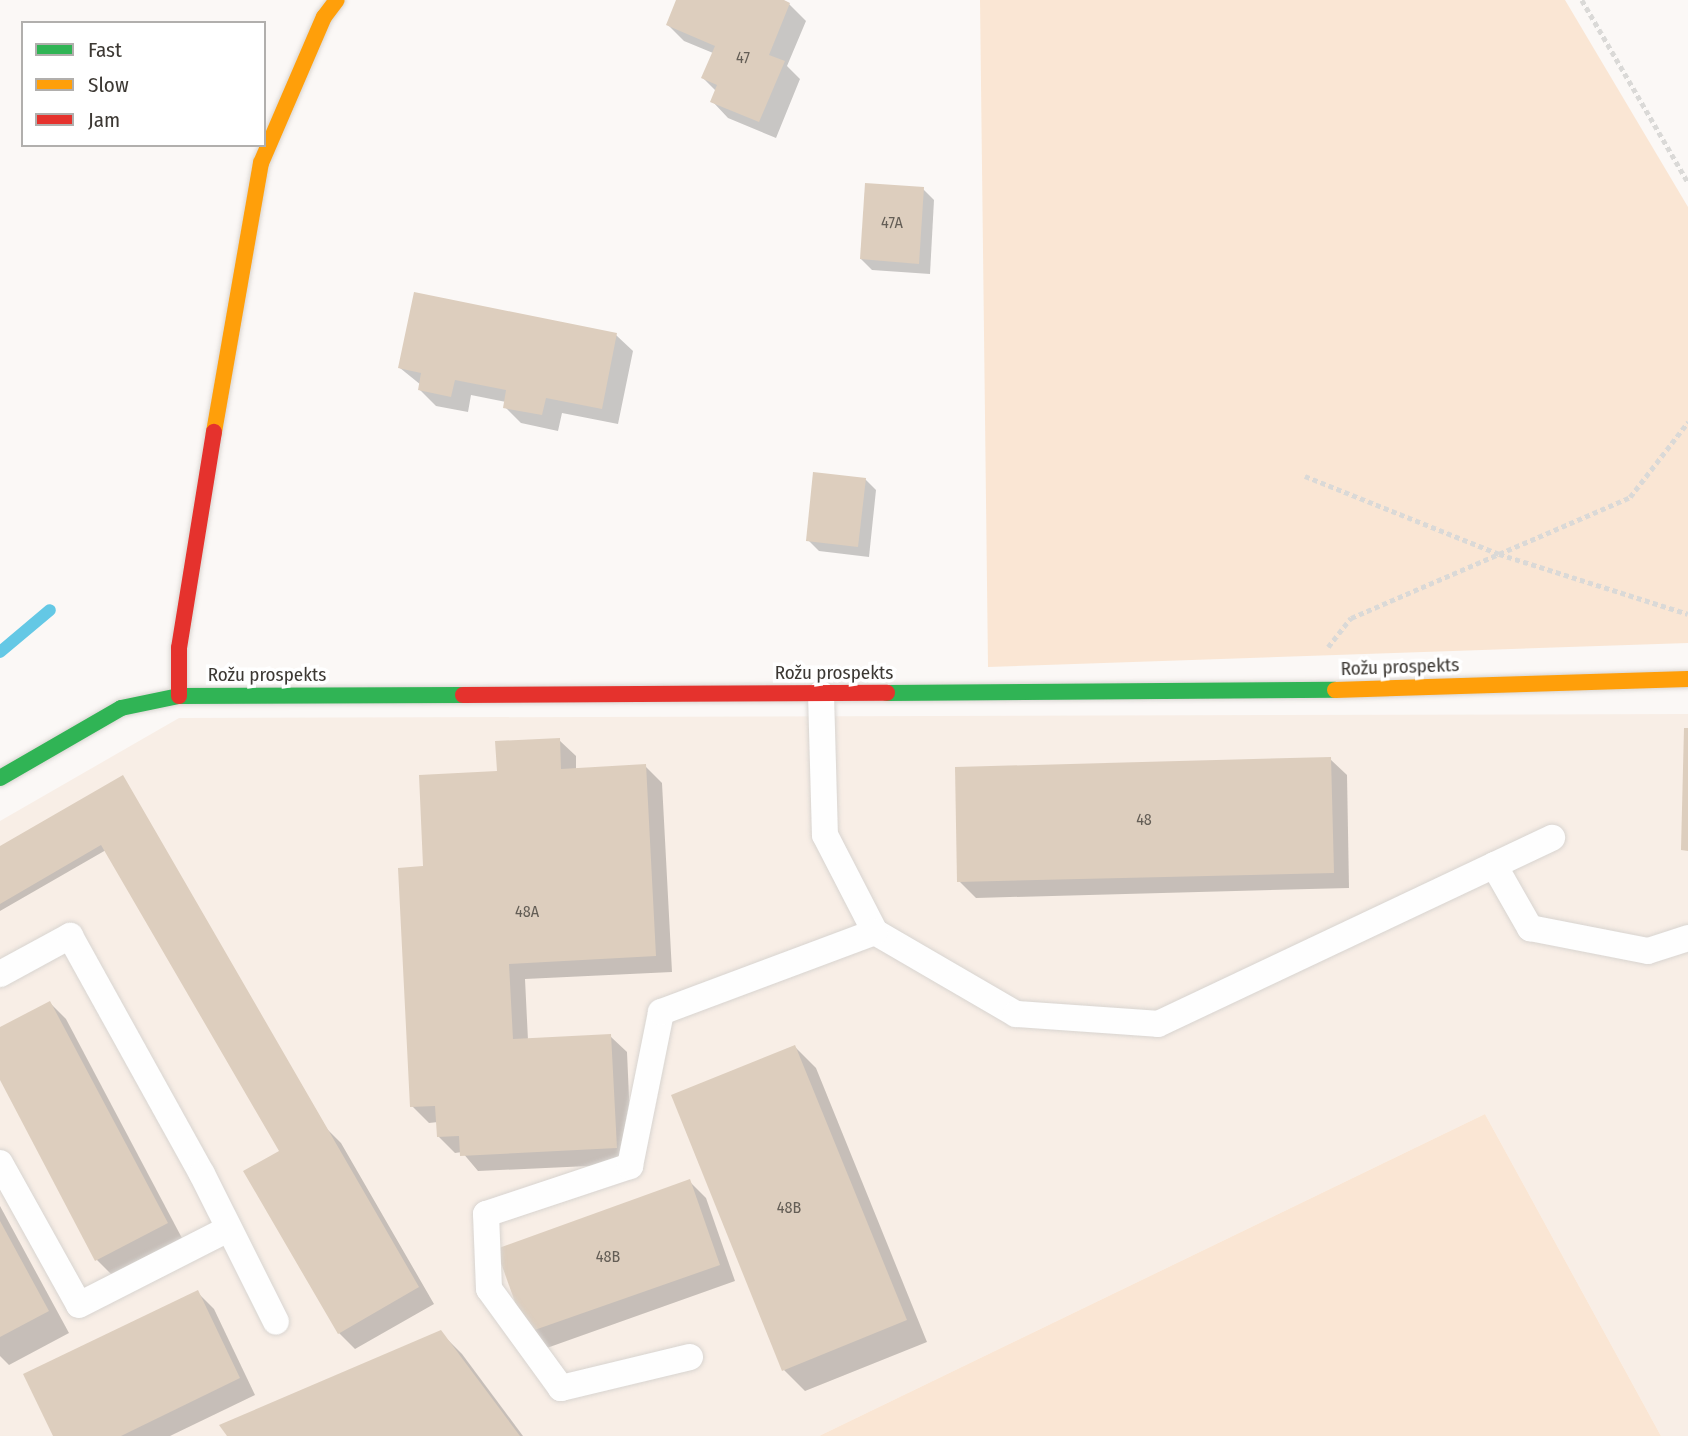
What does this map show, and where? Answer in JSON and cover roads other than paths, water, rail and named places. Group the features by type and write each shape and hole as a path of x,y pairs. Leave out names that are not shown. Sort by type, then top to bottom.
{"street":[{"path":"179,696 179,648 261,163 324,17 337,0"},
{"name":"Rožu prospekts","path":"0,778 121,708 179,696 1292,691 1688,679"}],"lane":[{"path":"821,694 825,835 875,932 1016,1014 1158,1024 1552,838"},
{"path":"1494,865 1530,928 1648,951 1688,938"},
{"path":"690,1357 561,1388 489,1289 486,1214 630,1166 662,1012 875,932"},
{"path":"0,974 70,936 202,1174 276,1322"},
{"path":"0,1163 79,1305 228,1229"}],"waterway":[{"path":"0,652 50,610"}]}
